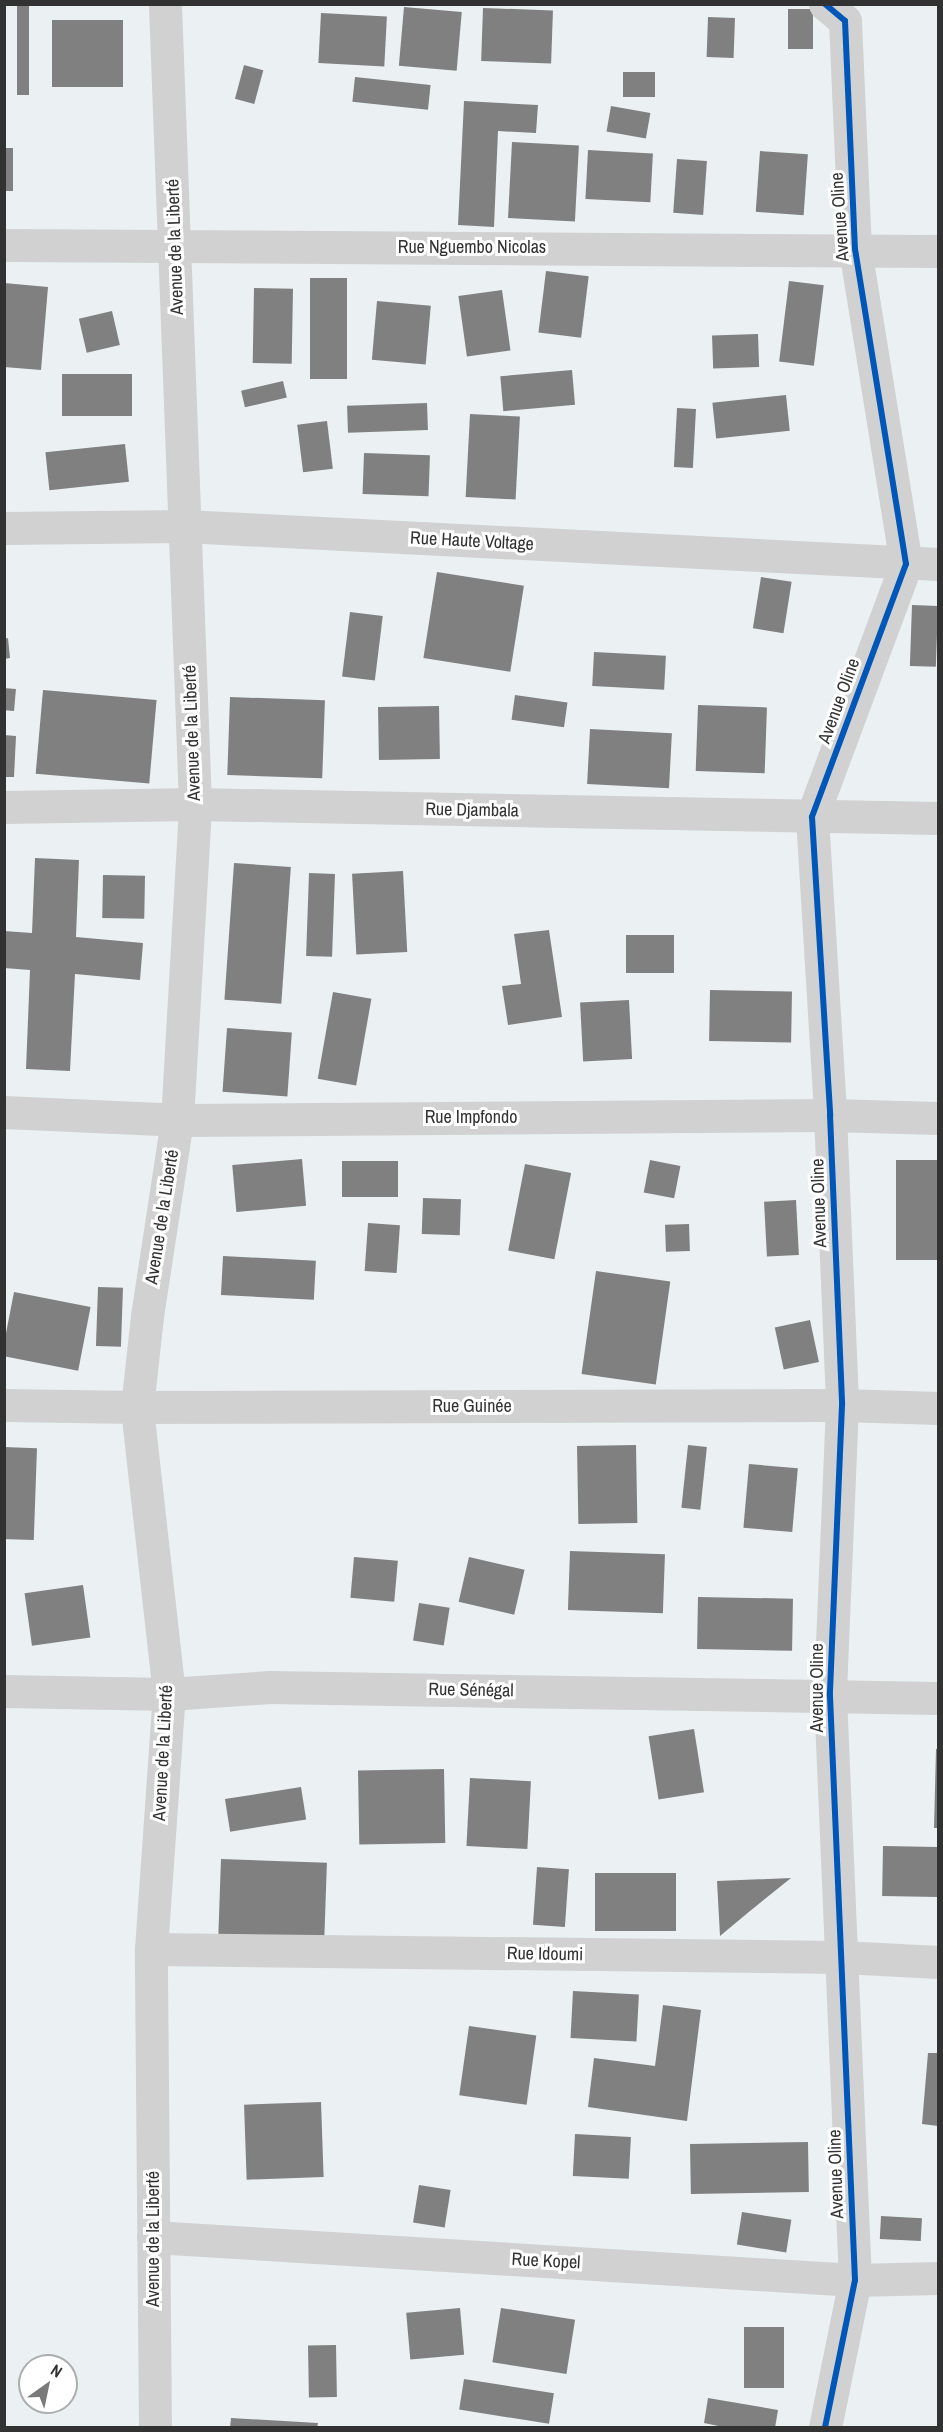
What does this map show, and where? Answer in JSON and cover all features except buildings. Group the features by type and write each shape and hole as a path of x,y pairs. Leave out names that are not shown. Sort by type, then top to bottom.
{"street":[{"name":"Avenue de la Liberté","path":"154,2427 151,1949 169,1694 137,1407 147,1316 177,1120 195,804 176,245 165,4"},
{"name":"Avenue Oline","path":"825,4 845,21 855,249 906,564 812,817 830,1115 842,1405 830,1696 855,2280 825,2427"},
{"name":"Rue Nguembo Nicolas","path":"4,245 939,251"},
{"name":"Rue Haute Voltage","path":"4,528 184,526 939,564"},
{"name":"Rue Djambala","path":"4,807 195,804 939,818"},
{"name":"Rue Impfondo","path":"4,1112 177,1120 830,1115 939,1118"},
{"name":"Rue Guinée","path":"4,1405 137,1407 842,1405 939,1408"},
{"name":"Rue Sénégal","path":"4,1690 169,1694 270,1687 939,1698"},
{"name":"Rue Idoumi","path":"151,1949 842,1957 939,1962"},
{"name":"Rue Kopel","path":"153,2237 855,2280 939,2278"}],"shaded area":[{"path":"5,5 938,5 938,2427 5,2428"}],"cycle path":[{"path":"825,4 845,21 855,249 906,564 812,817 830,1115 842,1405 830,1696 855,2280 825,2428"}]}
